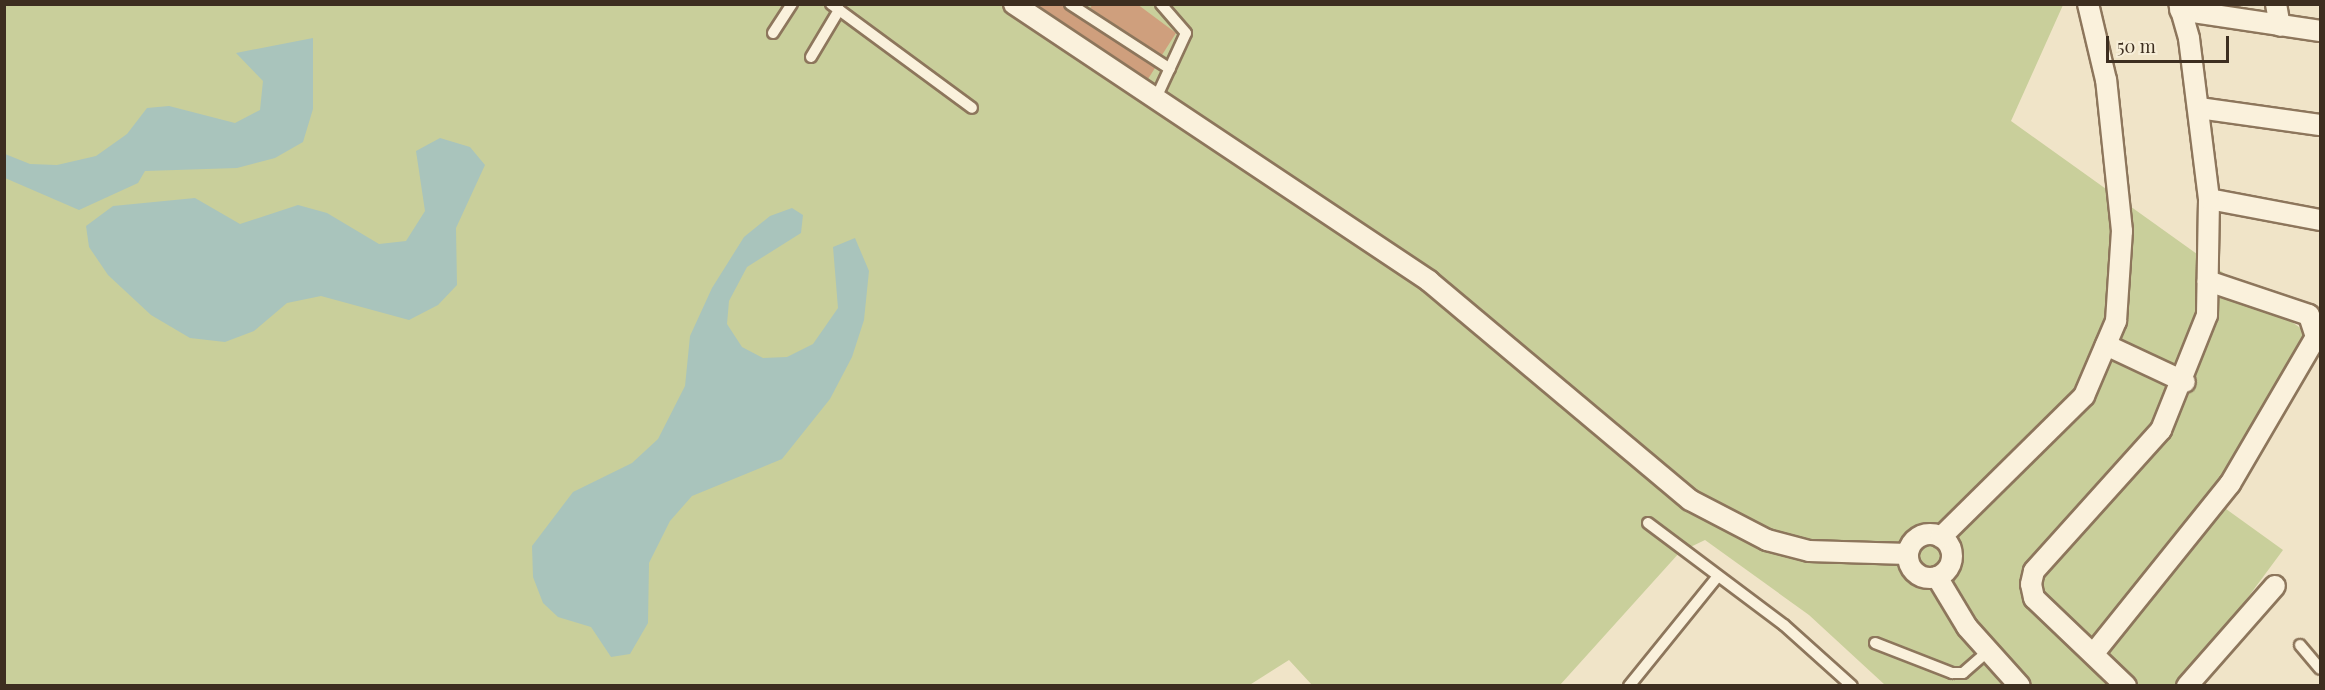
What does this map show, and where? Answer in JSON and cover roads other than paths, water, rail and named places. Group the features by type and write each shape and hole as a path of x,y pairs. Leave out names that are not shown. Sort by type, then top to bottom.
{"street":[{"path":"1014,4 1157,96 1429,281 1690,500 1767,540 1809,551 1908,554"},
{"path":"1908,554 1920,537 1941,537 2084,396 2116,321 2122,231 2106,80 2088,4"},
{"path":"2276,4 2280,26"},
{"path":"2126,686 2034,598 2034,570 2134,466 2161,430 2185,382 2207,315 2209,199 2199,108 2180,7 2280,26 2320,31"},
{"path":"2199,108 2320,125"},
{"path":"2209,199 2320,220"},
{"path":"2094,653 2230,484 2316,337 2309,315 2208,281"},
{"path":"2106,345 2185,382"},
{"path":"1937,577 1952,562 1951,548 1941,537"},
{"path":"1908,554 1916,573 1937,577 1988,651 2020,686"},
{"path":"2187,686 2275,586"}],"lane":[{"path":"773,33 792,4"},
{"path":"1157,96 1186,33 1161,4"},
{"path":"1072,5 1170,69"},
{"path":"810,57 835,7 972,108"},
{"path":"1648,523 1718,576 1852,686"},
{"path":"1629,686 1718,576"},
{"path":"1875,643 1952,673 1963,673 1988,651"},
{"path":"2300,645 2320,669"}],"water":[{"path":"313,38 313,109 303,142 275,158 237,168 145,171 138,183 79,210 5,178 5,154 30,164 57,165 96,156 127,134 147,108 169,106 235,123 260,110 263,81 236,53"},
{"path":"440,138 470,147 485,165 456,228 457,285 438,305 409,320 321,296 287,303 254,331 225,342 190,338 151,315 108,275 89,247 86,226 113,206 195,198 240,224 298,205 327,213 379,244 406,241 425,211 416,151"},
{"path":"792,208 803,215 801,233 747,267 729,301 727,324 742,347 763,358 787,357 813,344 838,308 833,247 855,238 869,271 864,320 852,357 830,399 782,459 692,496 670,521 649,563 648,623 630,654 611,657 591,627 558,617 543,603 533,577 532,546 573,492 632,463 658,439 685,386 690,336 712,288 744,237 770,216"}]}
